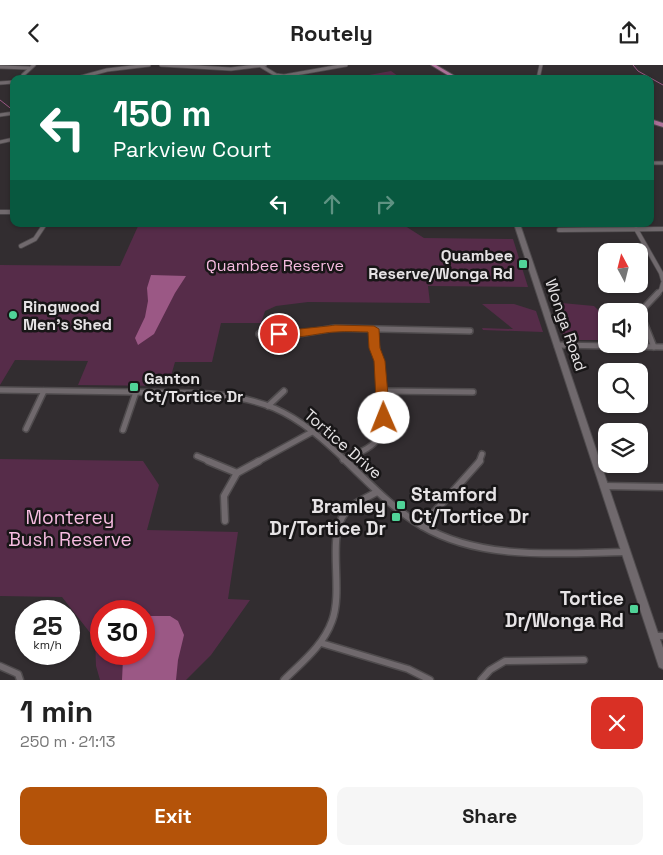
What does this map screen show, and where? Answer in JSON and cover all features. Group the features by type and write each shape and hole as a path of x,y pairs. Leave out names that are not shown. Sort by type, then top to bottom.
{"main road":[{"path":"433,65 453,75"},
{"name":"Wonga Road","path":"518,227 625,552 659,636 663,664"}],"street":[{"path":"25,75 29,68 34,65"},
{"path":"119,65 122,68"},
{"path":"91,75 122,68 150,65"},
{"path":"161,65 231,69 263,65 276,75"},
{"path":"290,75 346,65"},
{"path":"0,67 29,68"},
{"path":"21,246 35,239 43,227"},
{"path":"559,229 663,229"},
{"path":"636,229 662,273 661,290 640,312 654,347"},
{"path":"259,334 298,334 335,329 470,331"},
{"path":"343,459 374,443 384,431 383,391 380,361 375,348 374,329"},
{"path":"556,345 663,347"},
{"name":"Tortice Drive","path":"0,390 217,394 268,406 296,420 312,432 405,516 445,538 472,546 496,549 625,552"},
{"path":"26,429 44,391"},
{"path":"268,406 284,391"},
{"path":"383,391 473,392"},
{"path":"123,430 136,392"},
{"path":"225,521 224,496 237,473 312,432"},
{"path":"422,526 480,461 482,454"},
{"path":"197,456 237,473"},
{"path":"604,486 663,487"},
{"path":"284,680 321,643 333,619 336,602 336,533 339,522 344,513 352,506 377,492"},
{"path":"321,643 408,669 430,680"},
{"path":"481,680 490,670 505,661 584,661"},
{"path":"0,667 18,674 20,680"}],"green space":[{"path":"391,71 396,75 369,75"},
{"name":"Quambee Reserve","path":"138,227 407,227 424,238 513,239 528,287 428,286 430,303 308,302 276,306 265,311 261,323 221,323 212,362 175,362 168,386 78,385 88,361 15,360 0,385 0,265 120,266"},
{"path":"551,302 594,306 598,310 598,340 565,340"},
{"path":"482,304 514,304 536,311 543,332 483,330 482,328 513,329"},
{"name":"Monterey Bush Reserve","path":"0,459 143,461 159,485 147,530 238,532 228,599 250,600 211,655 186,680 100,680 96,665 155,665 155,600 90,600 90,633 80,620 80,600 64,600 62,597 0,596"}],"shaded area":[{"path":"151,275 186,276 154,334 138,345 135,338 145,317 148,301 147,288"},
{"path":"155,616 170,616 178,621 184,635 178,660 176,680 122,680 123,665 155,665"}],"waterway":[{"path":"633,65 645,75"},
{"path":"654,80 663,85"},
{"path":"0,100 10,108"}],"place":[{"name":"Quambee Reserve/Wonga Rd","path":"523,264"},
{"name":"Ringwood Men's Shed","path":"13,315"},
{"name":"Ganton Ct/Tortice Dr","path":"134,387"},
{"name":"Stamford Ct/Tortice Dr","path":"401,505"},
{"name":"Bramley Dr/Tortice Dr","path":"396,517"},
{"name":"Tortice Dr/Wonga Rd","path":"634,609"}],"route":[{"path":"279,334 298,334 335,329 374,329 375,348 380,361 384,418"}]}
